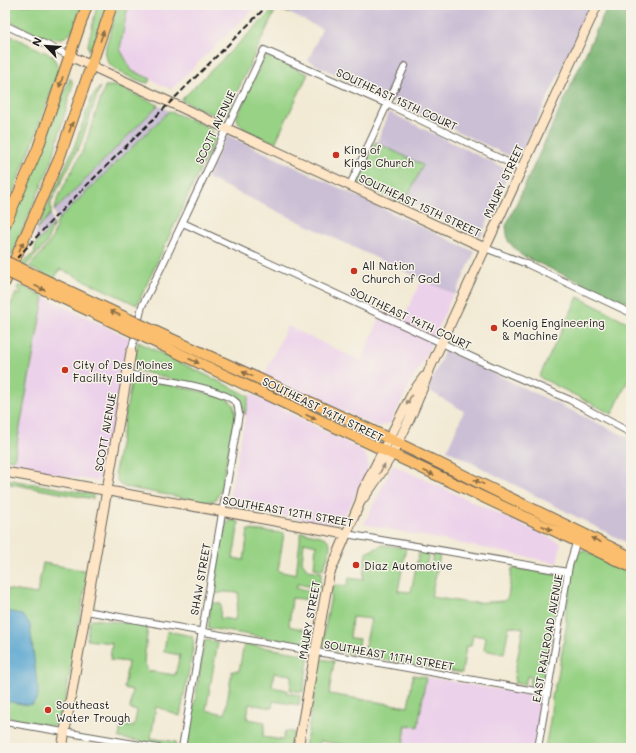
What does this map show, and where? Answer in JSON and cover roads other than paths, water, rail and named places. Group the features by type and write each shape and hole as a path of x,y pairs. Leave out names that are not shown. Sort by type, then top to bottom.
{"main road":[{"path":"5,225 38,148 87,5"},
{"path":"5,282 59,159 112,5"},
{"name":"SOUTHEAST 14TH STREET","path":"5,261 387,453 579,537 631,556"},
{"name":"SOUTHEAST 14TH STREET","path":"5,271 393,440 579,537 631,567"}],"street":[{"name":"MAURY STREET","path":"298,748 329,575 360,502 363,490 420,397 441,343 597,5"},
{"name":"SOUTHEAST 15TH STREET","path":"5,25 485,248 527,264 631,313"},
{"name":"SOUTHEAST 15TH COURT","path":"264,50 387,104 522,169"},
{"name":"SCOTT AVENUE","path":"62,748 127,374 142,306 183,223 264,50"},
{"path":"350,185 405,66"},
{"name":"SOUTHEAST 14TH COURT","path":"183,223 441,343 570,400 631,433"},
{"name":"SHAW STREET","path":"127,374 171,381 224,395 237,403 239,414 182,748"},
{"name":"SOUTHEAST 12TH STREET","path":"5,472 346,534 568,572"},
{"name":"EAST RAILROAD AVENUE","path":"538,748 568,572 579,537"},
{"name":"SOUTHEAST 11TH STREET","path":"86,611 547,693"},
{"path":"5,722 158,748"}],"water":[{"path":"5,611 17,613 23,616 30,625 38,691 38,697 33,704 27,705 5,701"}],"railway":[{"path":"5,271 54,218 268,5"}],"place":[{"name":"King of Kings Church","path":"336,155"},
{"name":"All Nation Church of God","path":"354,271"},
{"name":"Koenig Engineering & Machine","path":"494,328"},
{"name":"City of Des Moines Facility Building","path":"65,370"},
{"name":"Diaz Automotive","path":"356,565"},
{"name":"Southeast Water Trough","path":"48,710"}]}
